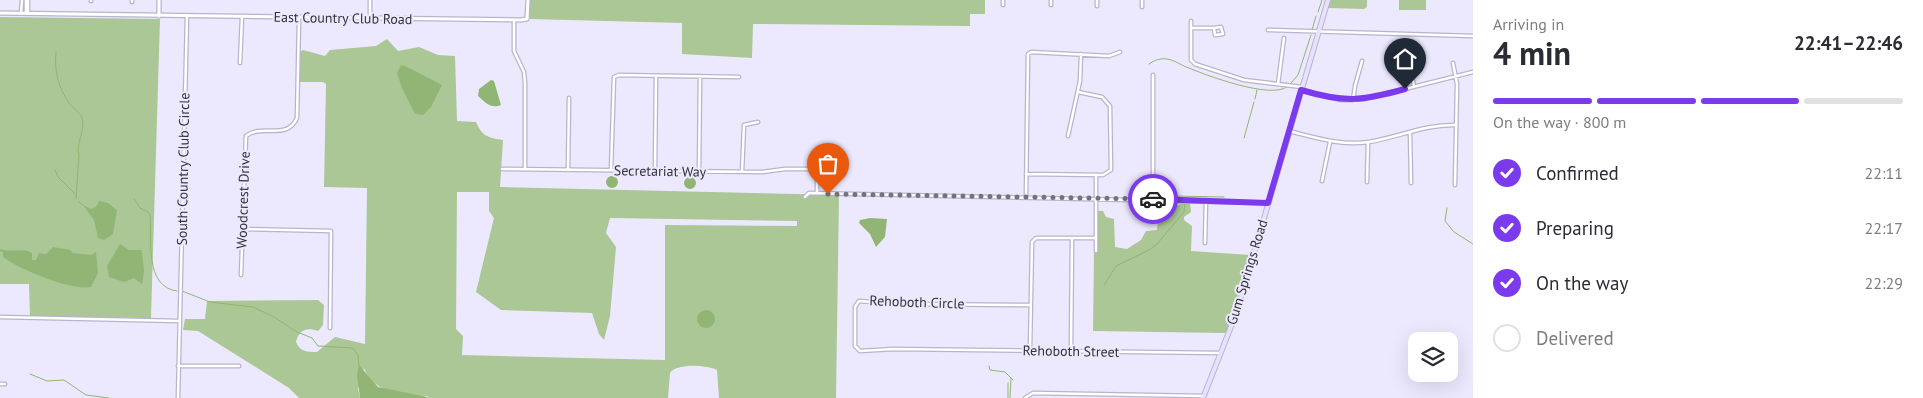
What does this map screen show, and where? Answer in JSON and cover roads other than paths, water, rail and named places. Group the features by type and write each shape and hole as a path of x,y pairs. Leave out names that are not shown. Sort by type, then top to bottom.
{"main road":[{"name":"Gum Springs Road","path":"1203,397 1236,314 1328,0"}],"street":[{"path":"22,0 25,13"},
{"path":"25,13 27,0"},
{"path":"159,0 159,16"},
{"path":"370,0 370,18"},
{"name":"East Country Club Road","path":"0,13 514,20 527,19 528,0"},
{"path":"1003,0 1003,5"},
{"path":"1051,0 1051,5"},
{"path":"1097,0 1097,6"},
{"path":"1142,0 1142,7"},
{"name":"South Country Club Circle","path":"178,398 187,16"},
{"path":"240,63 242,17"},
{"name":"Woodcrest Drive","path":"241,274 246,136 253,131 287,131 294,126 297,118 299,18"},
{"path":"514,20 514,50 524,72 526,83 525,169"},
{"path":"1191,21 1191,60 1194,64 1233,77 1302,89 1327,98 1369,99 1473,72"},
{"path":"1191,28 1221,27 1223,34 1215,35 1214,28"},
{"path":"1268,30 1473,36"},
{"path":"1278,84 1284,38"},
{"path":"1026,196 1028,54 1031,52 1109,56 1120,52"},
{"path":"1068,136 1078,92 1081,54"},
{"path":"1353,100 1354,86 1362,61"},
{"path":"1410,62 1414,87"},
{"path":"1453,63 1456,76 1455,185"},
{"path":"611,170 614,77 619,75 739,77"},
{"path":"1153,75 1153,199"},
{"path":"655,171 656,76"},
{"path":"699,172 700,76"},
{"path":"1026,174 1103,175 1111,170 1110,106 1105,99 1078,92"},
{"path":"568,170 569,98"},
{"path":"742,172 744,124 758,122"},
{"path":"1289,132 1330,142 1368,142 1440,125 1456,126"},
{"path":"1410,132 1411,183"},
{"path":"1322,181 1330,142"},
{"path":"1367,182 1368,142"},
{"path":"817,194 818,150"},
{"name":"Secretariat Way","path":"502,169 699,172 817,169"},
{"path":"1096,175 1096,251"},
{"path":"805,197 809,193 1026,196 1268,203"},
{"path":"1205,243 1206,200"},
{"path":"243,229 331,231 330,328"},
{"path":"1030,350 1032,242 1036,238 1096,238"},
{"path":"1071,351 1072,238"},
{"name":"Rehoboth Circle","path":"921,349 864,351 857,349 854,343 855,307 857,302 867,300 898,304 1030,305"},
{"path":"0,317 179,321"},
{"name":"Rehoboth Street","path":"921,349 1222,353"},
{"path":"178,366 239,366"},
{"path":"0,384 5,384"},
{"path":"1025,398 1033,393 1203,397"}],"waterway":[{"path":"1318,12 1322,0"},
{"path":"1312,30 1316,16"},
{"path":"1291,83 1298,75 1311,35"},
{"path":"56,52 56,72 60,85 65,97 81,116 83,123 78,147 76,199"},
{"path":"1149,64 1167,59 1239,85 1267,90 1279,90 1287,87"},
{"path":"1255,99 1257,90"},
{"path":"1244,138 1254,102"},
{"path":"55,170 58,177 75,194"},
{"path":"1173,196 1224,197"},
{"path":"134,199 140,208 150,215 154,272 166,288 177,291"},
{"path":"79,202 83,205"},
{"path":"1104,285 1116,266 1149,250 1157,244 1184,212 1185,202"},
{"path":"1447,208 1445,221 1454,232 1473,244"},
{"path":"182,291 210,302 253,307 274,317 297,332 312,338 318,346 353,348 358,355 359,366"},
{"path":"989,366 990,370 1005,372 1013,380"},
{"path":"30,374 47,381 64,380 86,395 109,398"},
{"path":"1010,398 1011,378"},
{"path":"1008,383 1008,398"}]}
